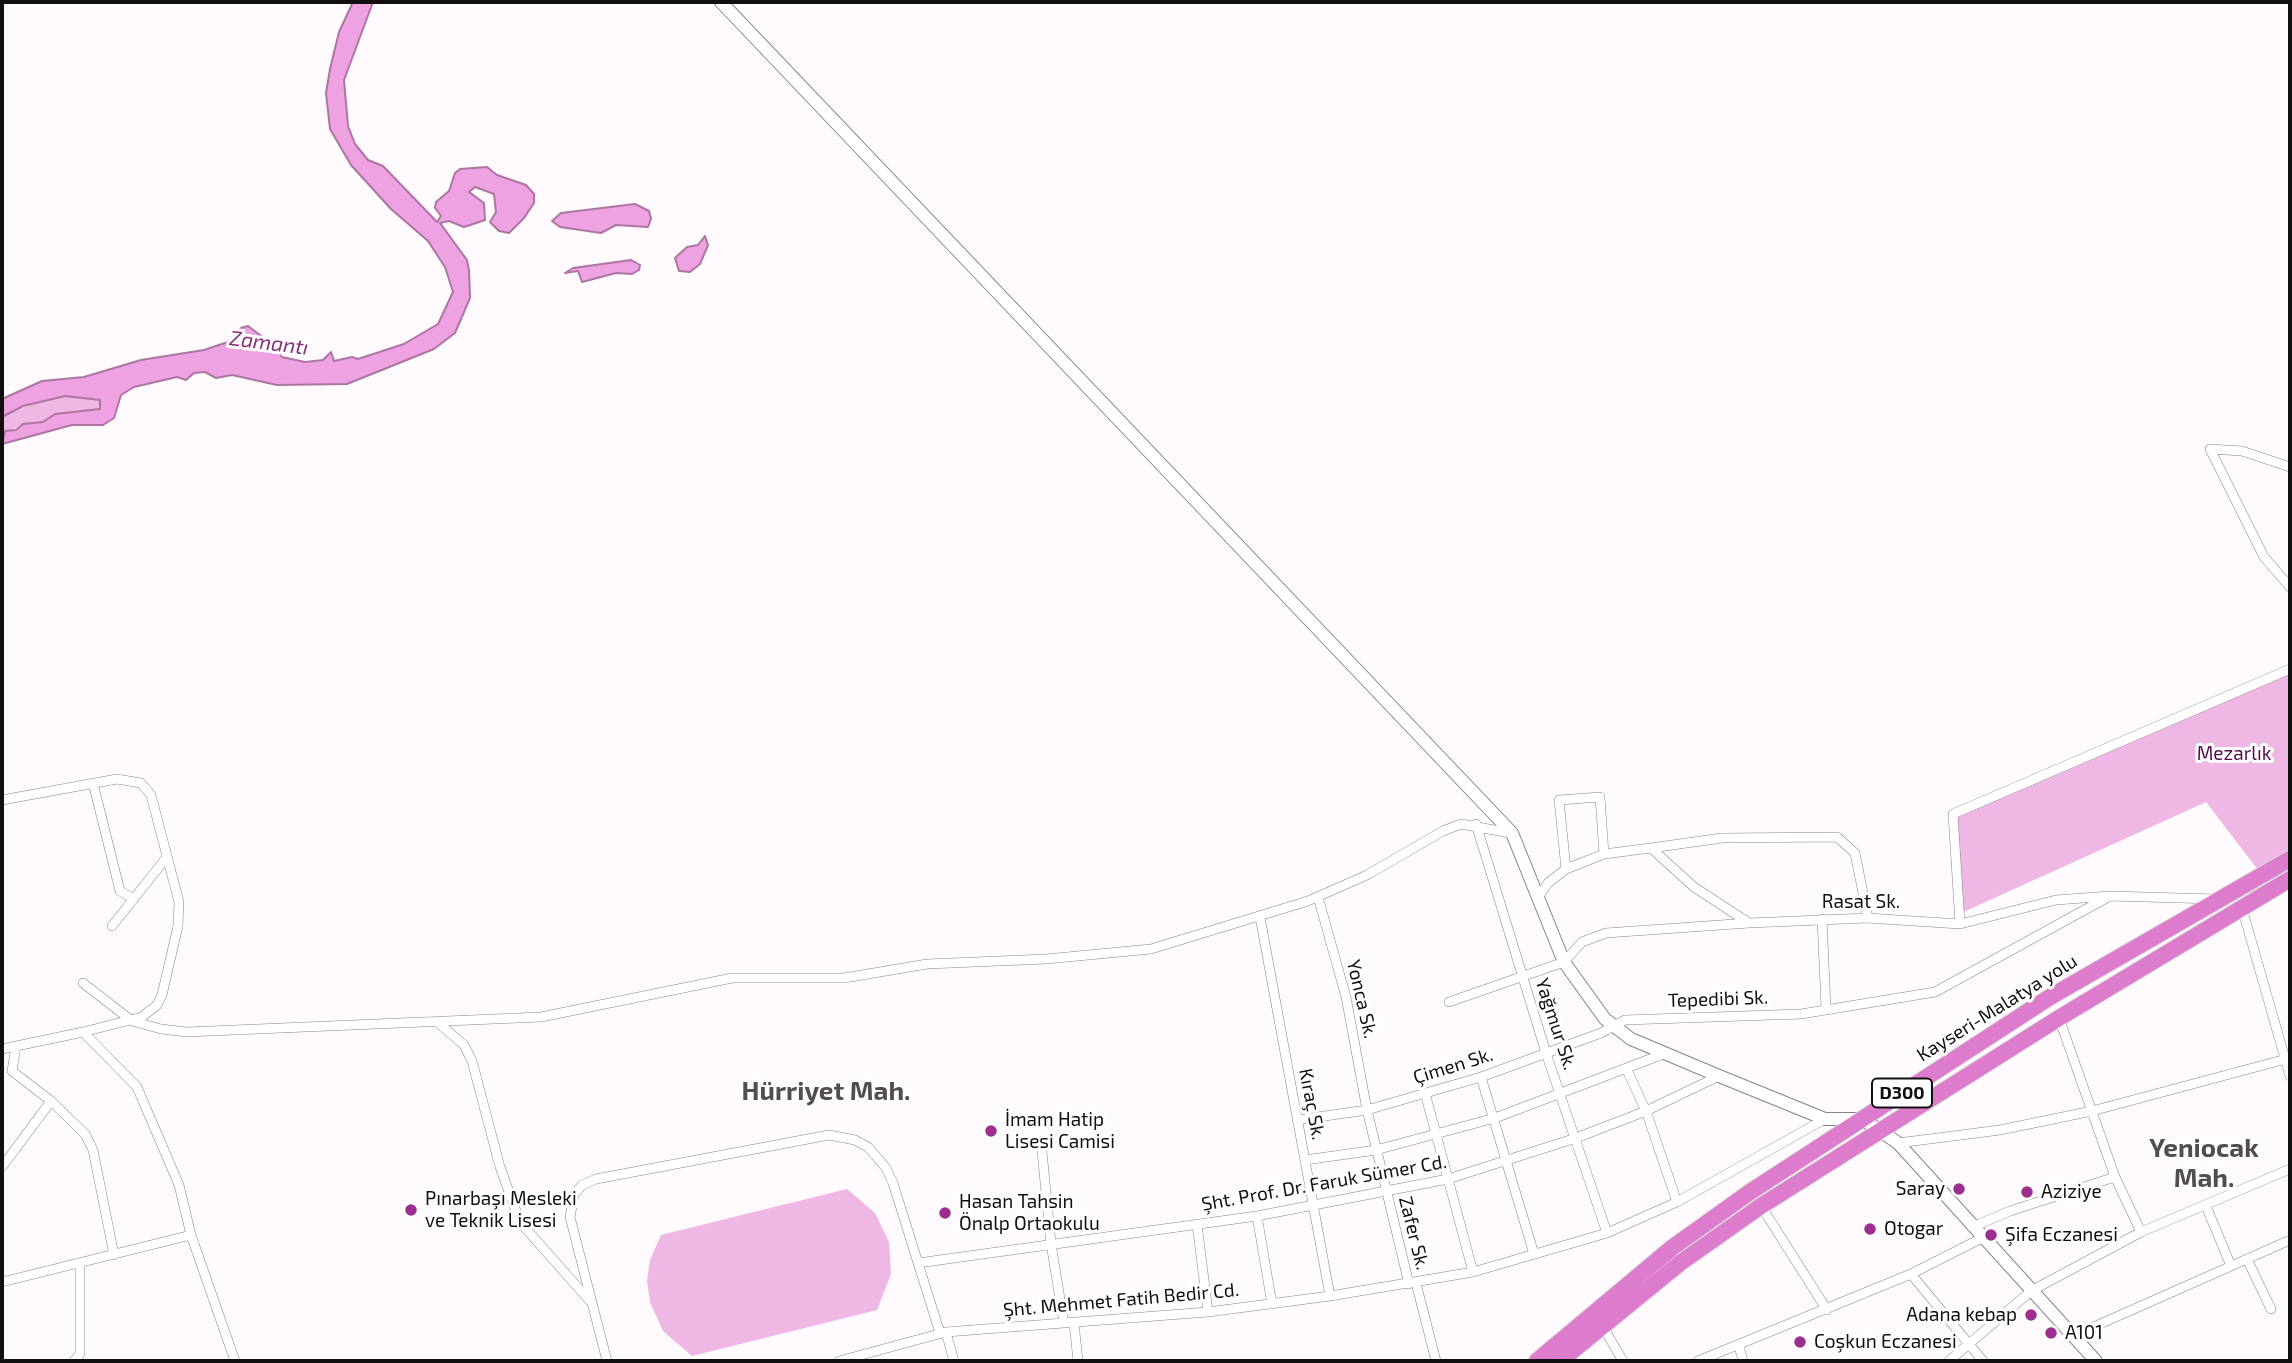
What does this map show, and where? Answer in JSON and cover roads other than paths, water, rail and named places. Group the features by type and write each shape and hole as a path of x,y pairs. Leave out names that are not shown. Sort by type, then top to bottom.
{"highway":[{"name":"Kayseri-Malatya yolu","path":"1537,1361 1673,1247 1750,1192 2050,997 2290,859"},
{"name":"D300","path":"1560,1361 1680,1263 1761,1206 2059,1017 2290,879"}],"street":[{"path":"721,2 1512,833 1564,962 1585,993 1612,1024 1631,1039 1825,1119 1863,1119 1898,1143 2096,1361"},
{"path":"2290,467 2242,451 2210,449 2264,557 2290,587"},
{"path":"1960,924 1952,814 2290,669"},
{"path":"2,800 130,779 146,788 178,902 178,926 162,995 150,1011 132,1021 2,1049"},
{"path":"93,783 120,891 134,899"},
{"path":"1566,869 1559,800 1600,797 1604,854"},
{"path":"83,983 132,1021 161,1029 187,1032 541,1017 732,978 844,978 927,964 1112,954 1151,949 1318,897 1387,865 1443,831 1461,824 1476,824 1512,833"},
{"name":"Yağmur Sk.","path":"1476,824 1546,1053 1607,1233"},
{"path":"1539,896 1548,883 1566,869 1604,854 1722,838 1837,837 1856,853 1868,918"},
{"path":"1651,848 1694,887 1749,923"},
{"path":"112,926 167,858"},
{"name":"Rasat Sk.","path":"1564,962 1582,942 1606,933 1822,919 1868,918 1960,924 2056,900 2110,896 2221,900"},
{"name":"Tepedibi Sk.","path":"1612,1024 1625,1020 1801,1014 1935,992 2110,896"},
{"name":"Yonca Sk.","path":"1318,897 1346,997 1367,1110"},
{"path":"1898,1143 2000,1130 2289,1068 2242,908"},
{"name":"Kıraç Sk.","path":"1260,917 1330,1296"},
{"path":"1822,919 1826,1008"},
{"path":"1449,1002 1564,962"},
{"path":"2059,1017 2115,1177 2141,1232"},
{"path":"436,1021 464,1045 472,1061 500,1167 520,1222 590,1302"},
{"name":"Çimen Sk.","path":"1297,1120 1367,1110 1481,1077 1601,1033 1612,1024"},
{"path":"83,1032 121,1068 142,1097 180,1185 191,1235 235,1361"},
{"path":"16,1046 12,1071 51,1101 85,1134 93,1150 114,1255"},
{"path":"1305,1160 1376,1150 1495,1118 1666,1053"},
{"path":"1627,1070 1646,1111 1677,1202"},
{"name":"Şht. Prof. Dr. Faruk Sümer Cd.","path":"918,1263 1257,1216 1385,1189 1448,1179 1576,1138 1646,1111 1719,1076"},
{"path":"1481,1077 1534,1254"},
{"path":"1425,1093 1473,1272"},
{"path":"2,1167 51,1101"},
{"name":"Zafer Sk.","path":"1367,1110 1385,1189 1436,1361"},
{"name":"Şht. Mehmet Fatih Bedir Cd.","path":"839,1361 943,1333 1208,1312 1330,1296 1473,1272 1607,1233 1677,1202 1825,1119"},
{"path":"607,1361 570,1217 574,1195 582,1185 596,1179 829,1135 855,1140 877,1154 893,1183 918,1263 954,1361"},
{"path":"1041,1141 1051,1244 1078,1361"},
{"path":"1949,1361 2031,1291 2141,1232 2290,1169"},
{"path":"1972,1227 2010,1211 2115,1177"},
{"path":"1761,1206 1827,1310"},
{"path":"2206,1206 2231,1266"},
{"path":"1257,1216 1272,1304"},
{"path":"489,1224 520,1222"},
{"path":"1197,1224 1208,1312"},
{"path":"2,1282 191,1235"},
{"path":"1698,1361 1911,1274 1982,1238"},
{"path":"2073,1336 2290,1240"},
{"path":"2247,1259 2271,1309"},
{"path":"74,1361 80,1354 80,1263"},
{"path":"1911,1274 1983,1361"},
{"path":"1602,1325 1623,1361"},
{"path":"1739,1346 1743,1361"}],"water":[{"name":"Zamantı","path":"353,2 373,2 344,80 348,126 355,144 368,160 383,166 437,222 441,216 435,208 436,202 449,191 455,173 460,169 487,167 497,175 526,185 534,194 534,203 509,233 499,231 490,222 496,212 494,194 475,187 469,192 484,203 485,220 464,227 449,221 440,223 467,260 469,270 470,298 455,333 434,349 347,384 277,385 232,375 216,378 205,372 194,373 186,380 177,377 134,387 121,395 114,418 103,425 72,425 2,444 5,431 16,430 23,424 43,422 55,414 100,409 100,400 65,396 23,406 2,417 2,399 42,381 84,377 141,360 204,350 231,341 241,328 248,326 272,344 282,357 305,362 323,360 331,352 334,361 352,357 358,359 404,344 438,324 453,292 445,267 428,241 391,209 351,165 330,129 326,93 330,69 339,32"},
{"path":"635,204 649,211 651,219 648,227 616,225 601,233 560,227 552,221 561,213"},
{"path":"705,236 708,245 700,264 690,272 679,271 675,258 687,247 698,245"},
{"path":"631,260 640,265 639,270 632,274 616,273 582,282 578,271 565,273 573,268"}],"place":[{"name":"İmam Hatip Lisesi Camisi","path":"991,1131"},
{"name":"Saray","path":"1959,1189"},
{"name":"Aziziye","path":"2027,1192"},
{"name":"Pınarbaşı Mesleki ve Teknik Lisesi","path":"411,1210"},
{"name":"Hasan Tahsin Önalp Ortaokulu","path":"945,1213"},
{"name":"Otogar","path":"1870,1229"},
{"name":"Şifa Eczanesi","path":"1991,1235"},
{"name":"Adana kebap","path":"2031,1315"},
{"name":"A101","path":"2051,1333"},
{"name":"Coşkun Eczanesi","path":"1800,1342"}],"district":[{"name":"Hürriyet Mah.","path":"826,1091"},
{"name":"Yeniocak Mah.","path":"2204,1163"}],"park label":[{"name":"Mezarlık","path":"2234,754"}]}
